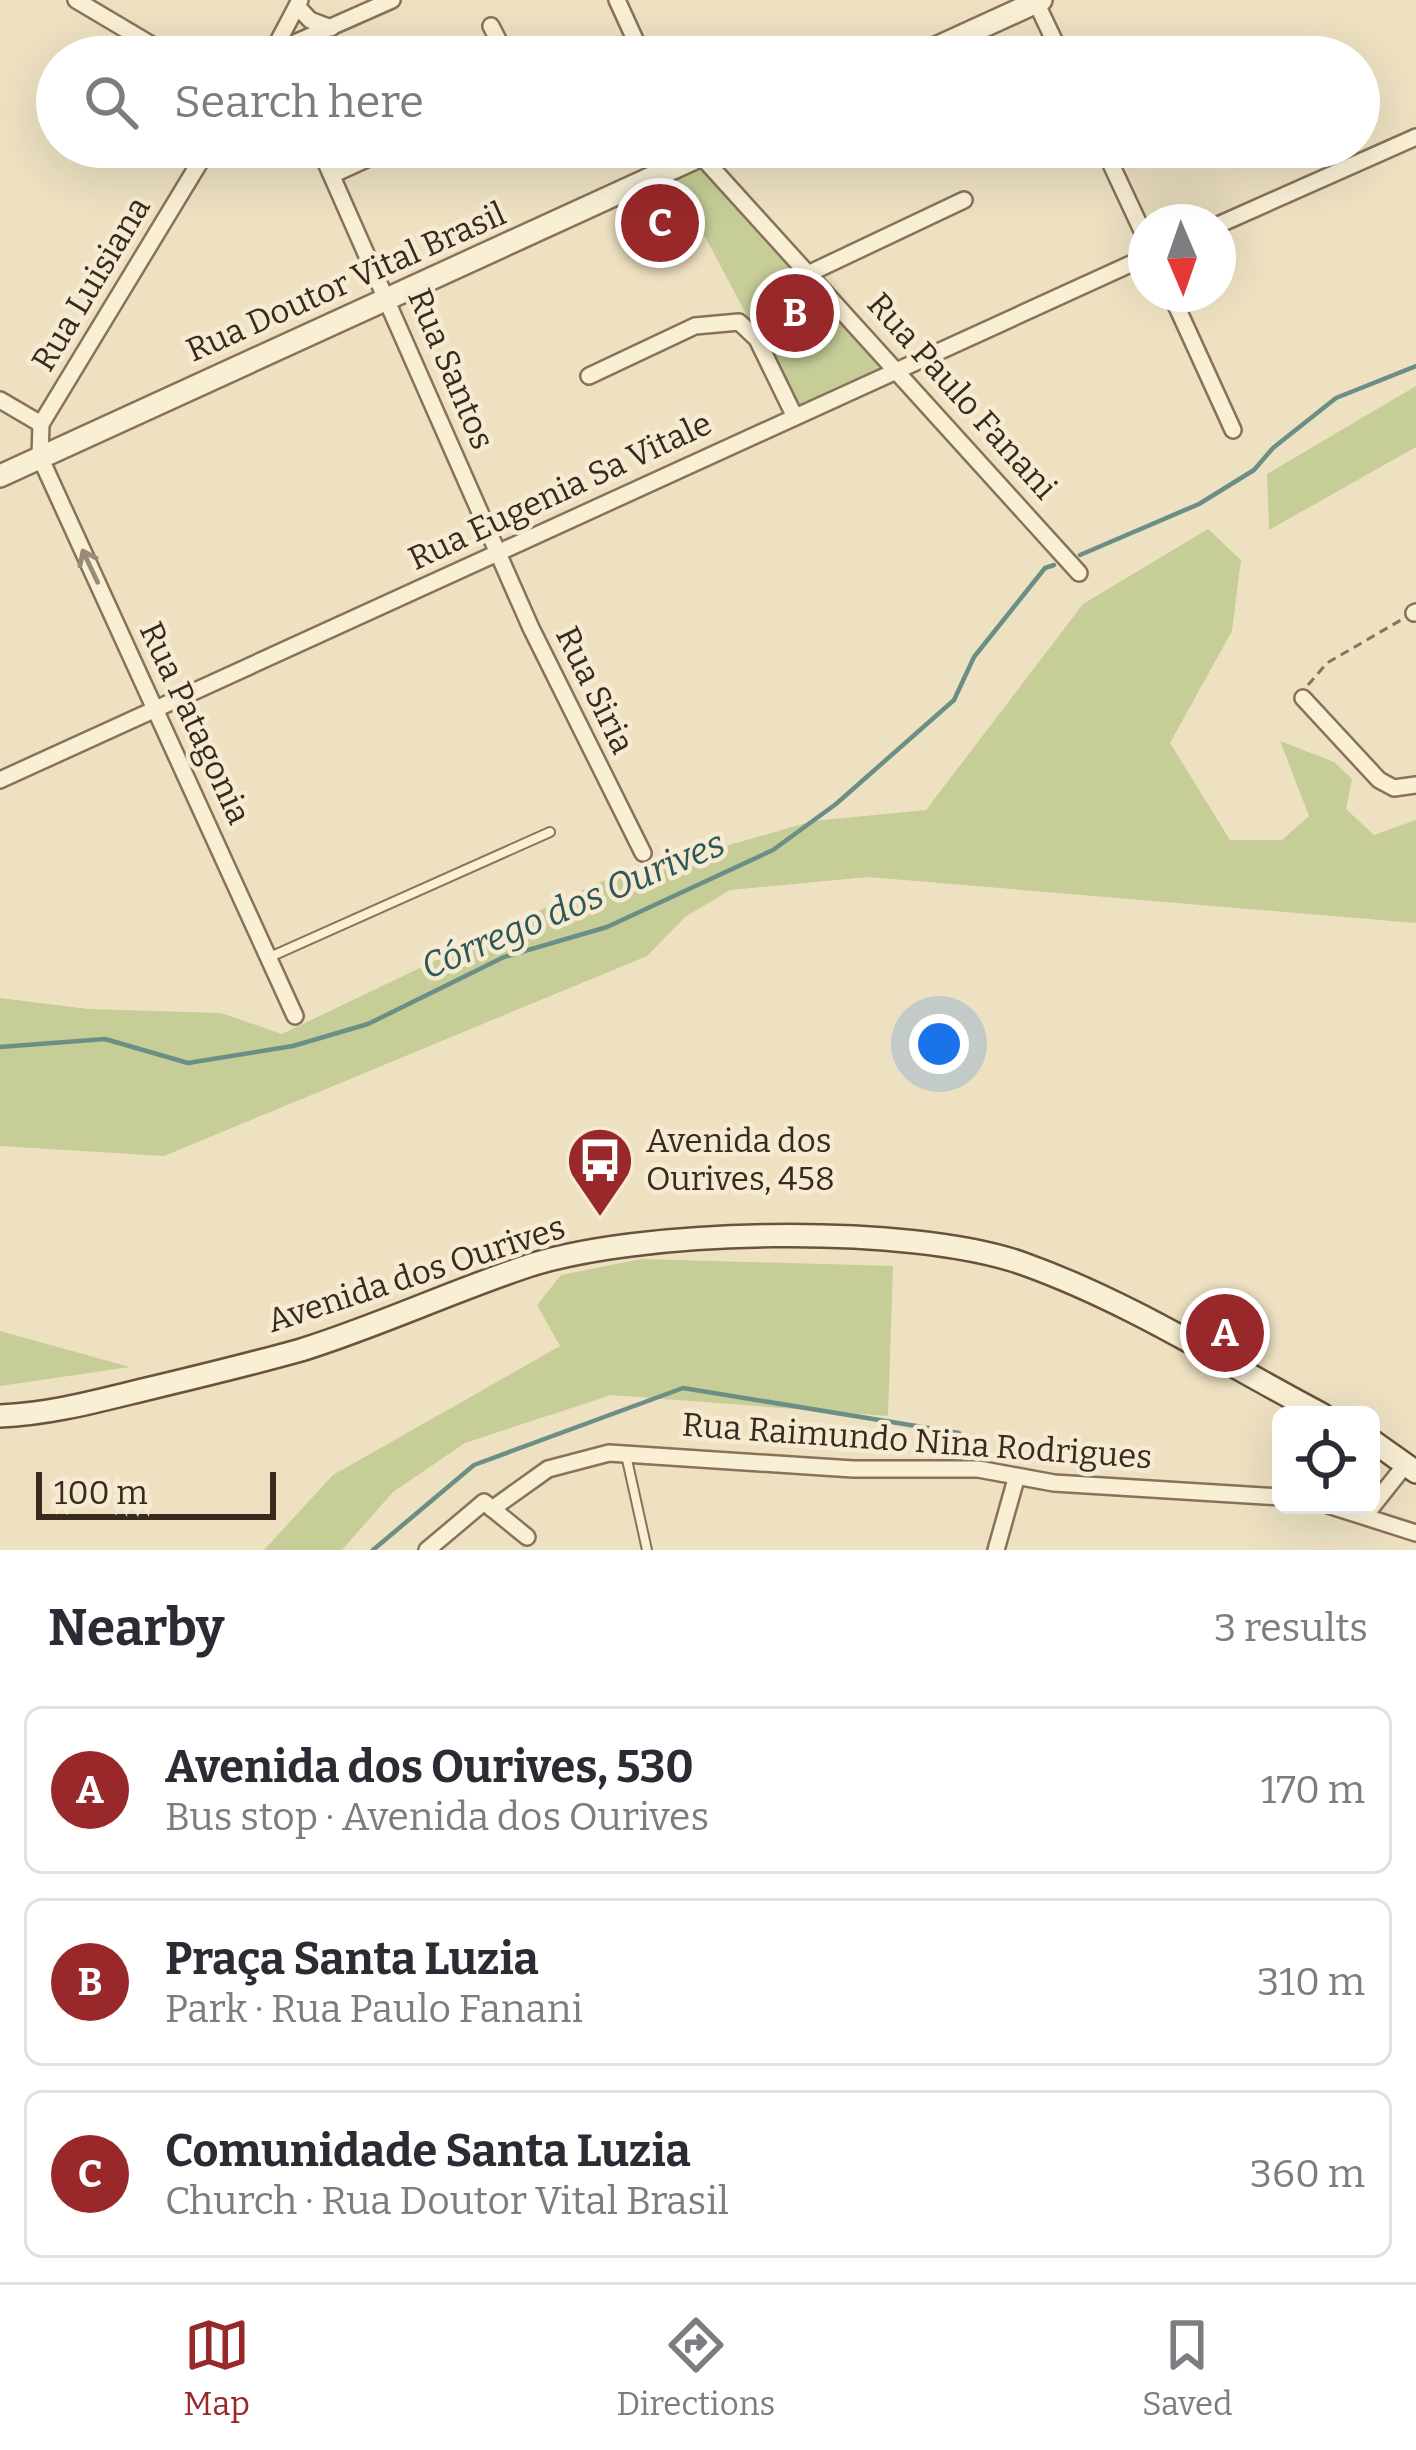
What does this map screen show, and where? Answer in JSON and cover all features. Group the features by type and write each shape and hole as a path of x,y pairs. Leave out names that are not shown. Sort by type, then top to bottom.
{"main road":[{"path":"962,36 1038,1"},
{"name":"Rua Doutor Vital Brasil","path":"0,476 389,301 666,168"},
{"name":"Avenida dos Ourives","path":"0,1416 79,1406 304,1348 528,1265 590,1250 738,1238 896,1243 982,1252 1020,1263 1124,1305 1308,1406"},
{"path":"1380,1446 1411,1468"}],"street":[{"path":"76,0 137,36"},
{"path":"314,36 392,0"},
{"path":"617,0 633,36"},
{"path":"1038,1 1053,36"},
{"path":"299,3 310,20 331,28"},
{"path":"282,36 299,3"},
{"path":"490,26 495,36"},
{"path":"1380,153 1416,137"},
{"name":"Rua Luisiana","path":"40,457 41,424 196,168"},
{"name":"Rua Santos","path":"329,168 497,551"},
{"path":"332,175 347,168"},
{"name":"Rua Paulo Fanani","path":"720,168 1079,573"},
{"path":"1113,168 1130,204"},
{"path":"1236,217 1346,168"},
{"path":"812,272 964,200"},
{"name":"Rua Eugenia Sa Vitale","path":"0,780 1128,265"},
{"path":"1179,312 1233,430"},
{"path":"589,376 695,326 727,320 748,328 757,339 795,416"},
{"path":"0,400 41,424"},
{"name":"Rua Patagonia","path":"40,457 295,1016"},
{"name":"Rua Siria","path":"497,551 643,853"},
{"path":"1303,698 1379,780 1394,788 1414,786"},
{"name":"Rua Raimundo Nina Rodrigues","path":"427,1550 475,1506 484,1502 492,1508 548,1469 577,1459 626,1454 853,1469 978,1469 1016,1479 1272,1496"},
{"path":"1380,1500 1411,1468"},
{"path":"996,1550 1016,1479"},
{"path":"492,1508 527,1537"},
{"path":"1367,1514 1416,1533"}],"lane":[{"path":"270,957 550,832"},
{"path":"626,1454 647,1550"}],"path":[{"path":"1303,698 1311,677 1328,663 1415,613"}],"green space":[{"path":"684,168 707,168 889,367 797,410 702,231 684,238 663,179"},
{"path":"1416,386 1416,447 1269,530 1267,474"},
{"path":"1208,529 1241,560 1232,631 1170,743 1230,840 1282,840 1309,816 1280,741 1334,762 1352,779 1346,809 1374,835 1416,820 1416,923 868,877 730,890 685,917 647,956 164,1156 0,1146 0,998 88,1009 221,1013 282,1034 597,883 813,821 926,810 1083,604"},
{"path":"641,1259 893,1266 888,1416 611,1395 465,1443 393,1492 342,1550 264,1550 333,1475 560,1346 537,1305 561,1275"},
{"path":"0,1331 130,1367 0,1386"}],"building":[{"path":"661,201 678,235 659,242 642,211"}],"waterway":[{"name":"Córrego dos Ourives","path":"1080,555 1199,504 1254,470 1273,448 1336,398 1416,366"},
{"name":"Córrego dos Ourives","path":"0,1047 105,1039 188,1063 293,1046 368,1024 504,957 607,927 773,850 836,804 954,700 974,657 1045,568 1054,565"},
{"path":"373,1550 474,1465 683,1388 959,1433"}],"place":[{"name":"Comunidade Santa Luzia","path":"660,223"},
{"name":"Praça Santa Luzia","path":"795,313"},
{"name":"Avenida dos Ourives, 458","path":"600,1219"},
{"name":"Avenida dos Ourives, 530","path":"1225,1333"}]}
